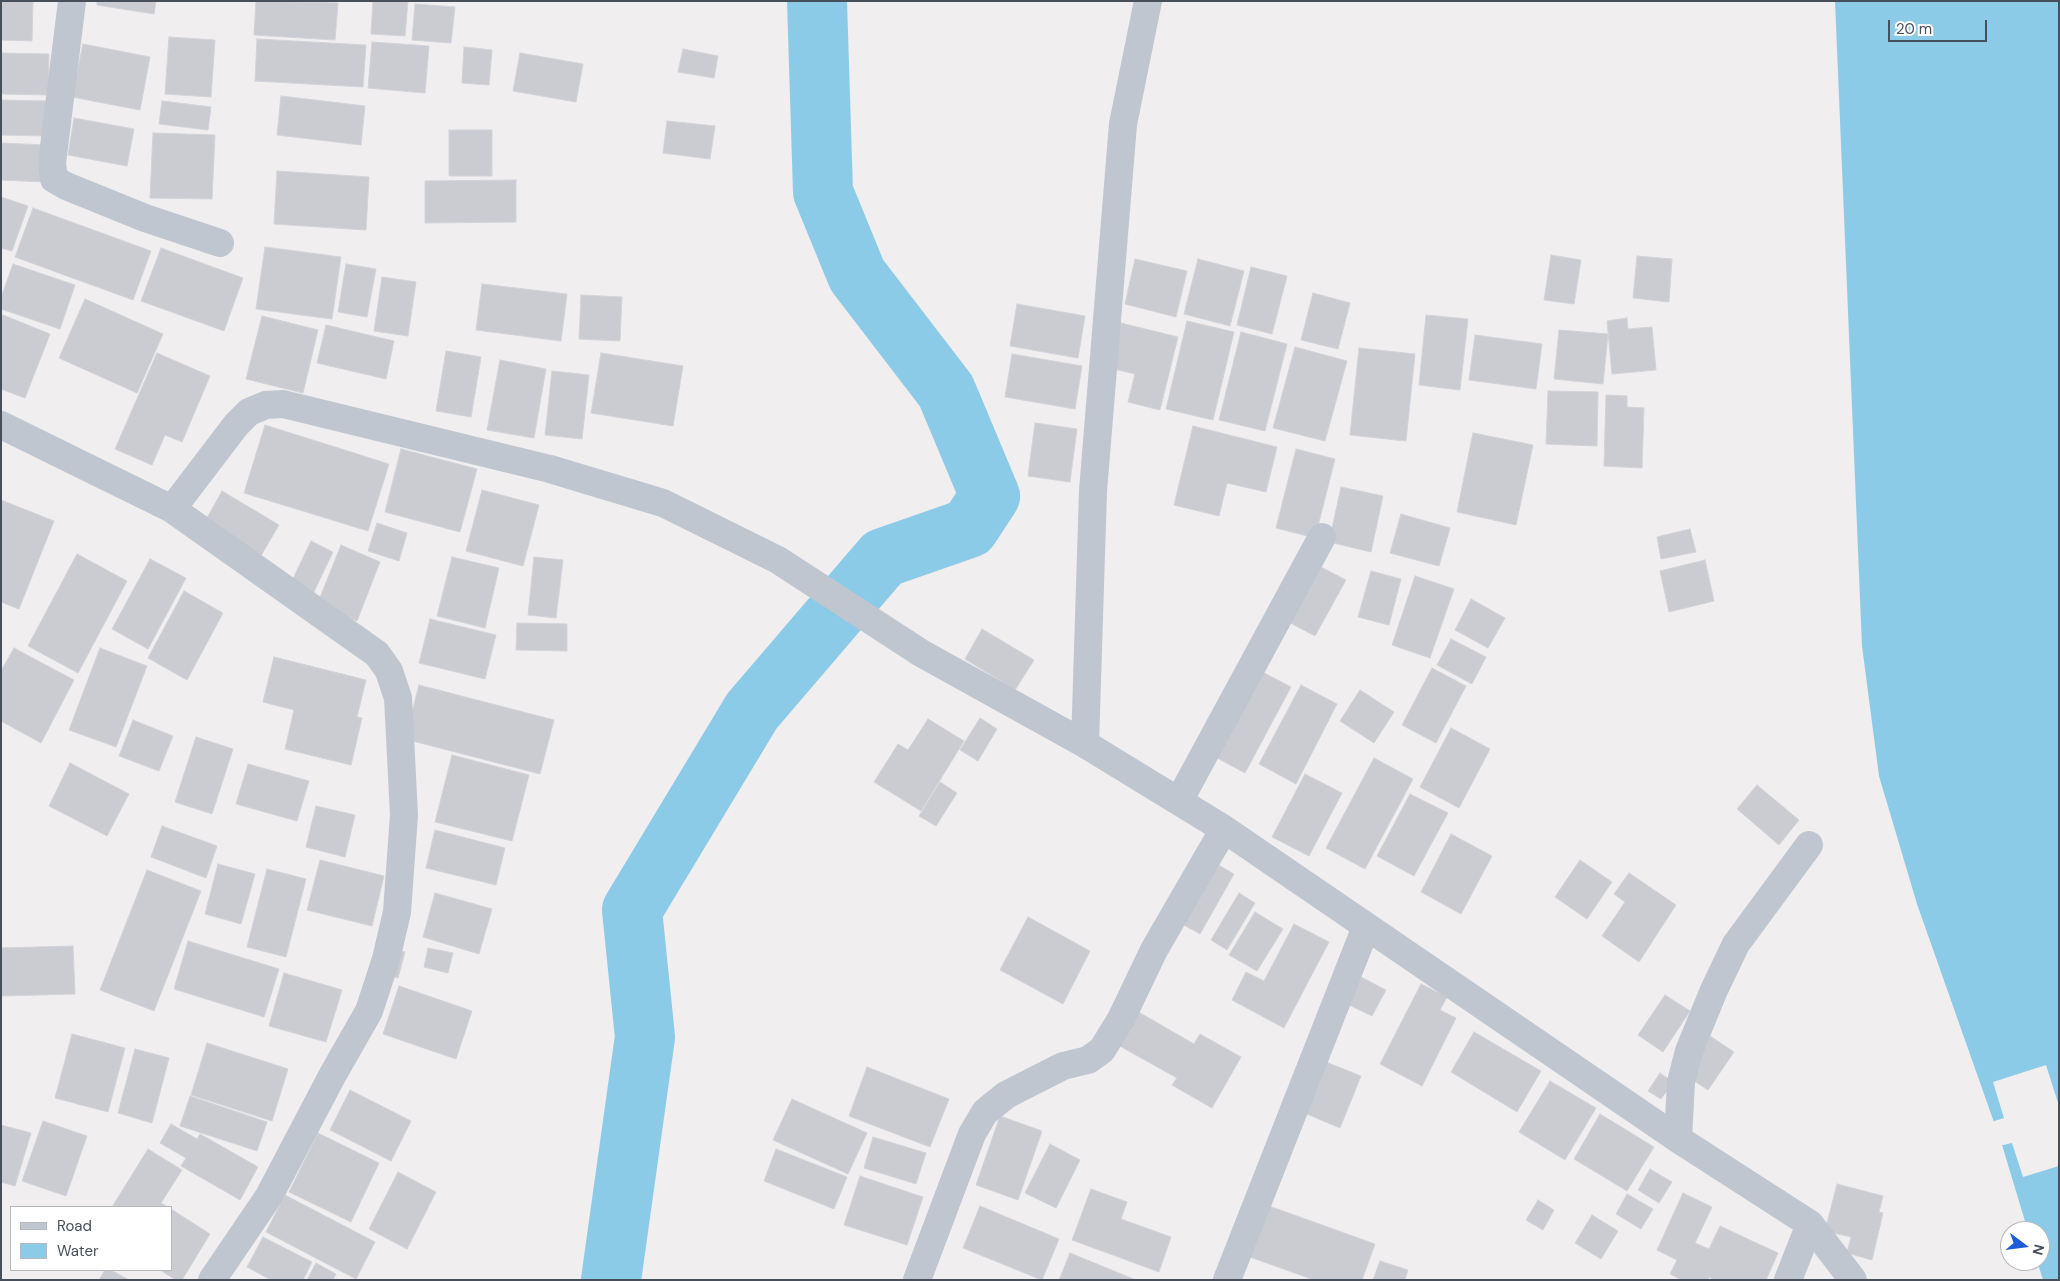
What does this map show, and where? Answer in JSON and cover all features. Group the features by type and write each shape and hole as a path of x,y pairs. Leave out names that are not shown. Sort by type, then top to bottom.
{"street":[{"path":"72,1 52,163 54,179 66,186 145,218 220,242"},
{"path":"1085,744 1093,481 1124,124 1148,1"},
{"path":"172,509 236,425 249,412 266,405 283,404 550,469 663,503 778,560 920,653 1085,744 1224,829 1678,1139 1810,1224 1852,1280"},
{"path":"1,425 172,509 377,654 388,671 398,698 404,815 397,912 386,959 369,1011 332,1076 270,1196 212,1280"},
{"path":"1179,801 1322,537"},
{"path":"917,1280 972,1134 984,1112 1006,1095 1063,1066 1088,1060 1102,1050 1120,1019 1154,950 1224,829"},
{"path":"1678,1139 1681,1082 1689,1051 1714,990 1736,944 1809,845"},
{"path":"1227,1280 1366,926"},
{"path":"1788,1280 1810,1224"}],"water":[{"path":"1835,1 2059,1 2059,1280 2043,1280 2040,1271 2050,1271 2050,1221 2025,1221 2002,1145 1917,904 1879,776 1862,646"}],"pier":[{"path":"2046,1065 2059,1106 2059,1166 2023,1177 2012,1143 1999,1146 1991,1122 2004,1118 1993,1082"}],"building":[{"path":"1,1 33,1 32,41 1,40"},
{"path":"97,1 156,1 154,14 97,5"},
{"path":"256,1 338,3 335,40 254,35"},
{"path":"373,1 408,1 405,36 371,34"},
{"path":"415,4 455,7 451,43 412,40"},
{"path":"169,37 215,40 211,97 165,94"},
{"path":"257,39 366,45 363,87 255,81"},
{"path":"372,42 429,46 425,93 368,88"},
{"path":"83,44 150,57 140,110 72,97"},
{"path":"464,47 492,50 489,85 462,83"},
{"path":"683,49 718,56 714,78 678,72"},
{"path":"1,53 49,54 48,95 1,94"},
{"path":"520,53 583,64 576,102 513,91"},
{"path":"281,96 365,106 361,145 277,135"},
{"path":"1,100 47,101 46,136 1,135"},
{"path":"162,101 211,107 208,130 159,124"},
{"path":"74,118 134,129 127,166 68,155"},
{"path":"667,121 715,126 710,159 663,153"},
{"path":"449,130 492,130 492,176 449,176"},
{"path":"153,133 215,135 212,199 150,198"},
{"path":"1,143 46,145 45,182 1,180"},
{"path":"277,171 369,177 366,230 274,224"},
{"path":"516,180 516,222 425,223 425,181"},
{"path":"1,197 28,206 12,251 1,248"},
{"path":"33,208 151,251 133,300 15,257"},
{"path":"265,247 341,257 332,319 256,309"},
{"path":"161,248 243,278 224,331 141,301"},
{"path":"1551,255 1581,260 1574,304 1544,300"},
{"path":"1637,256 1672,259 1669,302 1633,298"},
{"path":"1135,259 1187,271 1176,317 1125,304"},
{"path":"1198,259 1244,271 1230,326 1184,314"},
{"path":"13,264 75,285 60,329 1,309 1,298"},
{"path":"346,264 376,269 367,317 338,312"},
{"path":"1251,267 1287,276 1272,334 1237,325"},
{"path":"382,277 416,282 408,336 374,331"},
{"path":"482,284 567,294 561,341 476,330"},
{"path":"1313,293 1350,303 1338,349 1301,340"},
{"path":"581,295 622,297 620,341 579,339"},
{"path":"85,299 163,334 137,393 59,358"},
{"path":"1017,304 1085,316 1078,358 1010,346"},
{"path":"3,315 50,334 25,398 1,389 1,320"},
{"path":"1426,315 1468,319 1460,390 1419,385"},
{"path":"262,316 318,330 303,393 246,379"},
{"path":"1627,318 1628,329 1652,327 1656,370 1612,374 1607,321"},
{"path":"1187,321 1234,332 1213,420 1166,409"},
{"path":"1121,323 1178,337 1160,410 1128,402 1135,374 1110,368"},
{"path":"326,325 394,341 386,379 317,363"},
{"path":"1559,330 1608,334 1603,384 1554,379"},
{"path":"1241,332 1287,344 1265,431 1219,420"},
{"path":"1475,335 1542,344 1536,389 1469,380"},
{"path":"1295,347 1347,361 1325,441 1273,428"},
{"path":"1359,348 1415,354 1406,441 1350,435"},
{"path":"446,351 481,357 471,417 436,411"},
{"path":"157,353 210,376 182,442 165,435 152,465 115,449"},
{"path":"601,353 683,366 673,426 591,413"},
{"path":"1012,354 1082,366 1075,409 1005,397"},
{"path":"500,360 546,369 534,438 487,430"},
{"path":"552,371 589,375 582,439 545,435"},
{"path":"1548,391 1598,392 1597,446 1546,444"},
{"path":"1606,395 1627,396 1627,407 1644,408 1642,468 1604,466"},
{"path":"1035,423 1077,429 1070,482 1028,476"},
{"path":"265,425 389,464 368,531 244,493"},
{"path":"1193,426 1277,447 1266,492 1227,483 1219,516 1174,505"},
{"path":"1473,433 1533,445 1516,525 1457,512"},
{"path":"401,449 477,469 460,532 385,512"},
{"path":"1296,449 1335,459 1315,538 1276,528"},
{"path":"1341,487 1383,496 1371,552 1329,542"},
{"path":"482,490 539,505 523,566 466,551"},
{"path":"222,491 279,525 259,559 203,525"},
{"path":"1,500 54,521 19,609 1,602"},
{"path":"1401,514 1450,528 1439,566 1390,553"},
{"path":"377,523 407,533 399,561 368,551"},
{"path":"1690,529 1696,552 1661,559 1657,537"},
{"path":"311,541 333,552 312,596 290,585"},
{"path":"341,545 380,562 357,621 317,605"},
{"path":"77,554 127,581 78,673 28,646"},
{"path":"452,557 499,568 485,628 437,616"},
{"path":"534,557 563,560 556,618 528,615"},
{"path":"150,559 186,578 148,649 112,629"},
{"path":"1705,560 1714,601 1669,612 1660,571"},
{"path":"1313,563 1346,580 1315,636 1283,619"},
{"path":"1371,571 1401,579 1389,625 1358,617"},
{"path":"1415,576 1454,589 1430,658 1392,645"},
{"path":"184,591 223,613 187,680 148,658"},
{"path":"1471,599 1505,618 1488,648 1455,630"},
{"path":"430,619 496,635 485,679 419,663"},
{"path":"517,623 567,624 567,651 516,650"},
{"path":"982,629 1034,660 1015,690 965,659"},
{"path":"1451,639 1486,657 1472,684 1437,665"},
{"path":"14,648 74,680 41,743 1,721 1,671"},
{"path":"100,648 147,666 116,747 69,730"},
{"path":"274,657 366,680 357,717 362,718 351,765 285,749 294,710 263,702"},
{"path":"1253,667 1291,687 1245,773 1208,753"},
{"path":"1432,668 1466,686 1436,743 1402,725"},
{"path":"419,685 554,720 540,774 405,739"},
{"path":"1301,685 1337,704 1296,784 1259,764"},
{"path":"1360,690 1394,712 1374,743 1340,721"},
{"path":"980,718 997,729 978,761 960,750"},
{"path":"928,719 964,741 921,811 874,782 898,744 908,750"},
{"path":"133,720 173,736 159,771 119,756"},
{"path":"1451,728 1490,749 1459,808 1420,787"},
{"path":"196,737 233,749 212,814 175,802"},
{"path":"452,755 529,775 512,841 435,822"},
{"path":"1374,758 1413,779 1365,869 1326,848"},
{"path":"70,763 129,794 107,836 49,806"},
{"path":"248,764 309,781 297,821 236,804"},
{"path":"1305,774 1342,793 1309,856 1272,837"},
{"path":"940,782 957,793 936,826 919,816"},
{"path":"1757,785 1799,820 1779,845 1737,809"},
{"path":"1410,794 1448,813 1414,876 1377,856"},
{"path":"316,806 355,815 345,857 306,847"},
{"path":"162,826 217,846 206,878 151,857"},
{"path":"435,830 505,848 496,885 426,868"},
{"path":"1451,834 1492,856 1461,914 1421,892"},
{"path":"1208,859 1234,874 1200,934 1173,919"},
{"path":"320,860 384,876 372,926 307,910"},
{"path":"1580,860 1612,882 1587,919 1555,897"},
{"path":"218,864 255,874 241,924 205,914"},
{"path":"267,869 306,879 286,957 247,947"},
{"path":"147,870 201,891 154,1011 100,990"},
{"path":"1629,873 1676,905 1639,962 1602,936 1625,902 1614,894"},
{"path":"435,893 492,909 479,954 423,937"},
{"path":"1239,893 1255,903 1227,950 1211,940"},
{"path":"1255,912 1283,929 1257,971 1229,955"},
{"path":"1028,917 1090,951 1063,1004 1000,970"},
{"path":"1294,924 1329,942 1284,1028 1232,1000 1246,972 1264,981"},
{"path":"188,941 279,969 264,1017 174,989"},
{"path":"73,946 75,994 1,996 1,948"},
{"path":"428,948 453,953 448,973 424,967"},
{"path":"396,950 405,952 398,978 389,975"},
{"path":"284,973 342,990 326,1042 269,1026"},
{"path":"1361,977 1386,990 1372,1016 1347,1004"},
{"path":"1421,984 1447,997 1440,1010 1456,1018 1422,1086 1380,1064"},
{"path":"399,986 472,1011 456,1059 383,1034"},
{"path":"1665,995 1690,1011 1663,1052 1638,1035"},
{"path":"1135,1010 1194,1044 1200,1034 1241,1057 1212,1108 1172,1085 1177,1078 1116,1044"},
{"path":"1474,1032 1541,1071 1517,1112 1451,1072"},
{"path":"72,1034 125,1048 108,1112 55,1098"},
{"path":"1710,1036 1734,1052 1708,1090 1684,1074"},
{"path":"207,1043 288,1069 272,1121 191,1095"},
{"path":"135,1049 169,1058 152,1123 118,1113"},
{"path":"1316,1058 1361,1076 1340,1128 1295,1109"},
{"path":"867,1067 949,1099 930,1147 849,1116"},
{"path":"1660,1073 1673,1082 1661,1099 1648,1091"},
{"path":"1550,1081 1596,1108 1565,1160 1519,1132"},
{"path":"350,1090 411,1121 391,1161 330,1130"},
{"path":"190,1096 267,1122 257,1151 180,1126"},
{"path":"792,1099 867,1133 848,1174 773,1140"},
{"path":"1600,1114 1654,1147 1627,1191 1574,1159"},
{"path":"1000,1116 1042,1131 1018,1200 976,1185"},
{"path":"43,1121 87,1136 66,1196 22,1181"},
{"path":"171,1124 197,1139 200,1134 258,1167 240,1200 181,1166 186,1158 160,1143"},
{"path":"1,1125 31,1133 15,1186 1,1182"},
{"path":"318,1133 379,1163 351,1222 289,1192"},
{"path":"873,1137 926,1153 916,1184 864,1168"},
{"path":"1050,1144 1080,1160 1056,1208 1025,1193"},
{"path":"148,1149 182,1170 161,1203 166,1206 113,1206"},
{"path":"776,1149 847,1177 834,1209 764,1181"},
{"path":"1650,1169 1672,1182 1659,1203 1638,1190"},
{"path":"398,1172 436,1192 407,1249 369,1229"},
{"path":"860,1176 923,1197 907,1245 844,1225"},
{"path":"1837,1184 1883,1196 1879,1212 1883,1213 1872,1260 1847,1253 1851,1237 1825,1231"},
{"path":"1091,1189 1127,1202 1121,1219 1171,1237 1159,1272 1072,1240"},
{"path":"1683,1193 1712,1207 1695,1243 1709,1249 1720,1226 1778,1253 1766,1280 1714,1280 1709,1277 1708,1280 1682,1280 1670,1274 1677,1260 1657,1250"},
{"path":"1627,1194 1653,1209 1641,1229 1616,1214"},
{"path":"285,1195 375,1242 356,1279 266,1232"},
{"path":"1538,1200 1554,1210 1543,1230 1526,1220"},
{"path":"980,1206 1059,1239 1042,1280 963,1248"},
{"path":"1269,1206 1375,1244 1362,1280 1314,1280 1250,1257"},
{"path":"172,1210 210,1234 182,1280 176,1280 162,1271 172,1271"},
{"path":"1592,1215 1618,1231 1601,1259 1575,1243"},
{"path":"263,1237 312,1262 303,1280 271,1280 247,1267"},
{"path":"1070,1253 1136,1280 1059,1280"},
{"path":"1380,1261 1408,1270 1405,1280 1373,1280"},
{"path":"316,1263 336,1274 333,1280 307,1280"},
{"path":"104,1271 113,1271 129,1280 99,1280"}],"waterway":[{"path":"611,1280 645,1037 632,910 752,711 883,558 969,528 990,496 946,391 857,275 823,192 817,1"}]}
